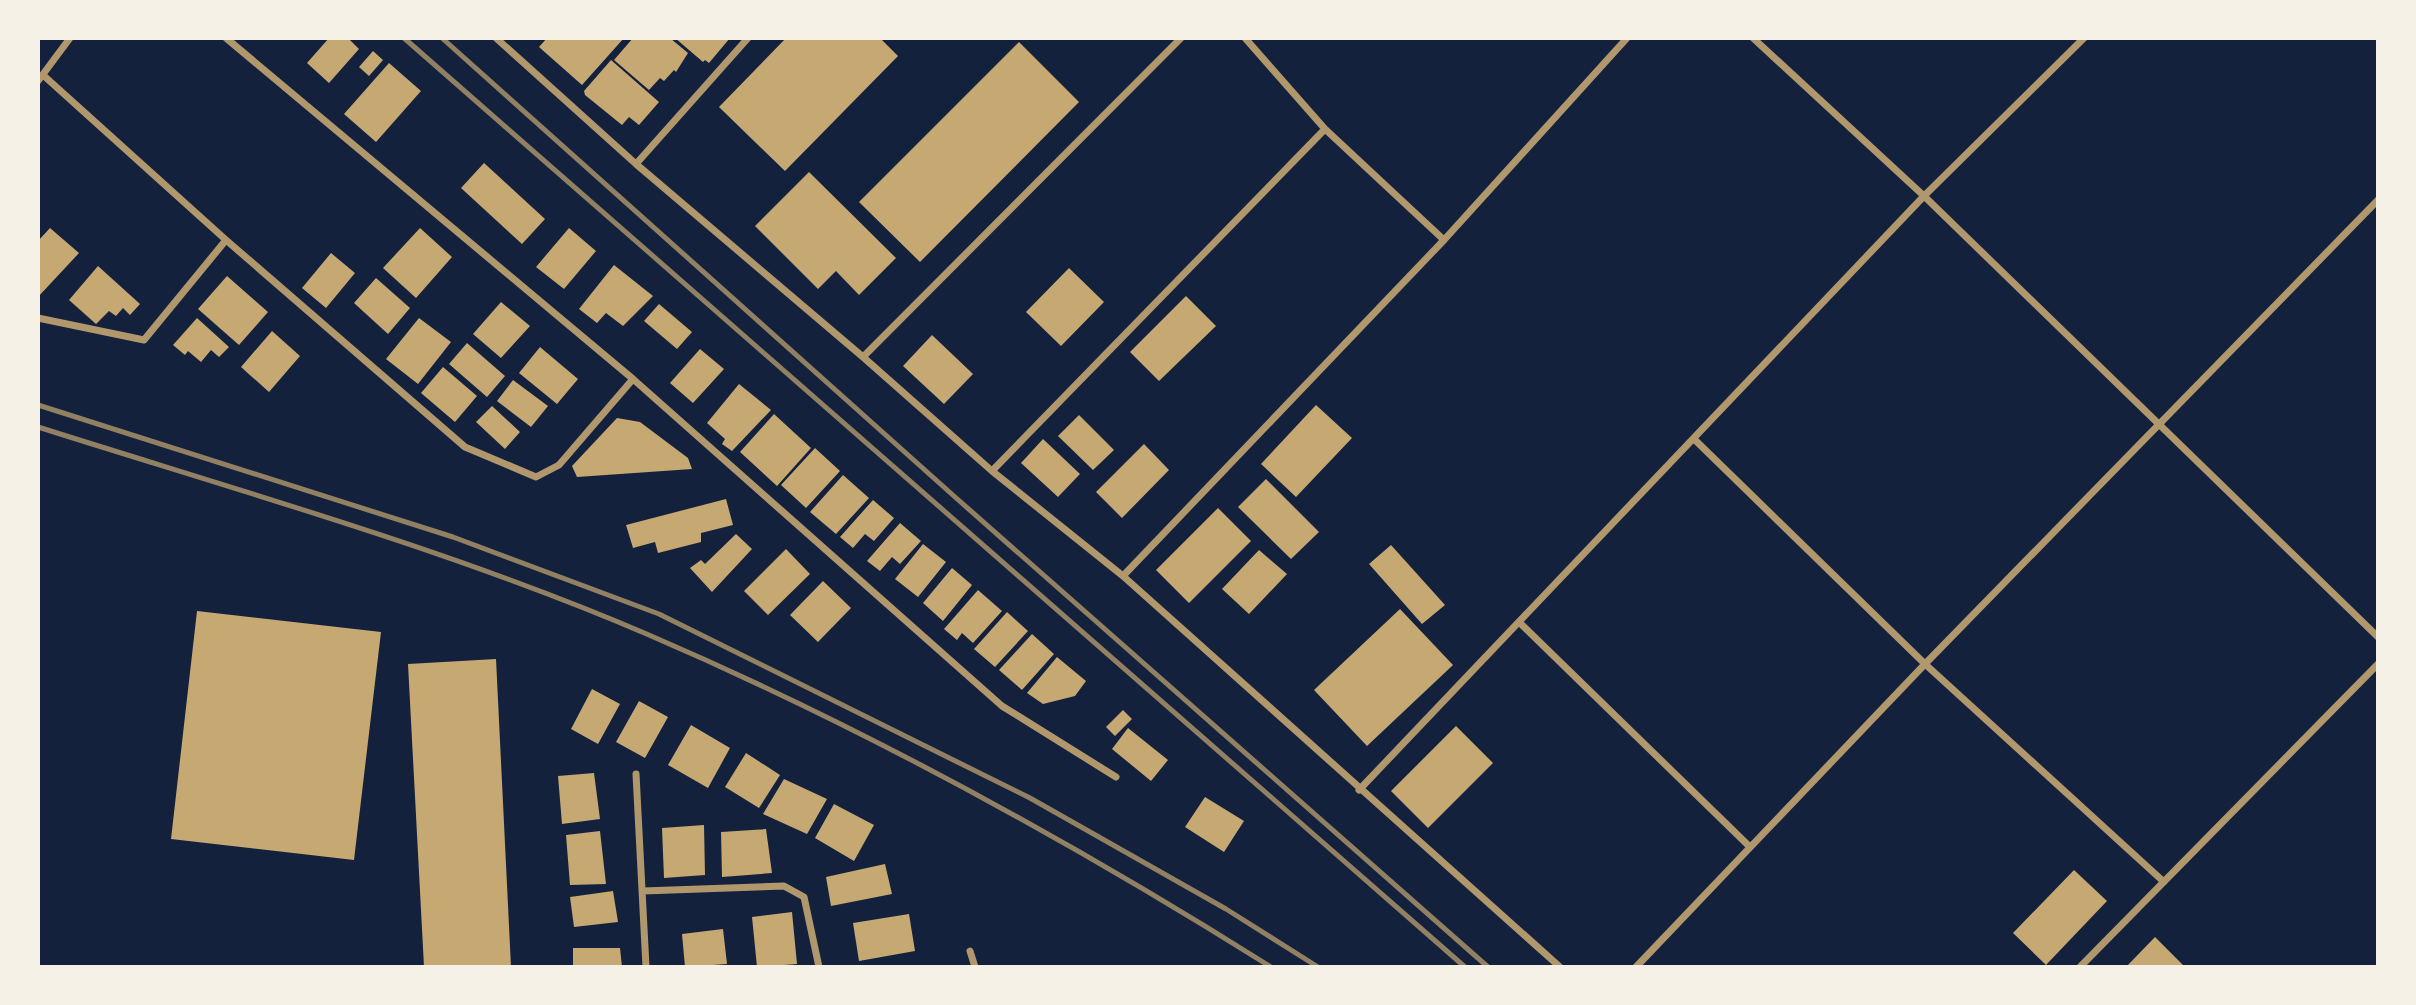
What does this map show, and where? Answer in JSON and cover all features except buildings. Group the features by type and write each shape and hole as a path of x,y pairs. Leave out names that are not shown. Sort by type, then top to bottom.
{"street":[{"path":"70,38 41,78 465,447 536,477 559,465 633,379"},
{"path":"226,38 633,379 1002,706 1116,777"},
{"path":"496,38 636,164 992,471 1123,576 1359,790 1560,967"},
{"path":"636,164 748,38"},
{"path":"863,357 1181,38"},
{"path":"1245,38 1325,129 1444,240"},
{"path":"1123,576 1444,240 1627,38"},
{"path":"1753,38 1924,196 2378,637"},
{"path":"1359,790 1924,196 2084,38"},
{"path":"992,471 1325,129"},
{"path":"1636,967 1925,664 2378,200"},
{"path":"38,318 144,340 226,240"},
{"path":"1694,439 1925,664 2164,882"},
{"path":"1519,622 1751,847"},
{"path":"2080,967 2378,664"},
{"path":"636,774 646,967"},
{"path":"643,891 784,886 804,897 819,967"},
{"path":"970,951 975,967"}],"railway":[{"path":"404,38 1465,967"},
{"path":"442,38 955,497 1488,967"},
{"path":"38,405 453,537 659,614 1030,798 1226,909 1318,967"},
{"path":"38,427 423,549 574,604 649,635 809,709 966,789 1120,875 1271,967"}]}
